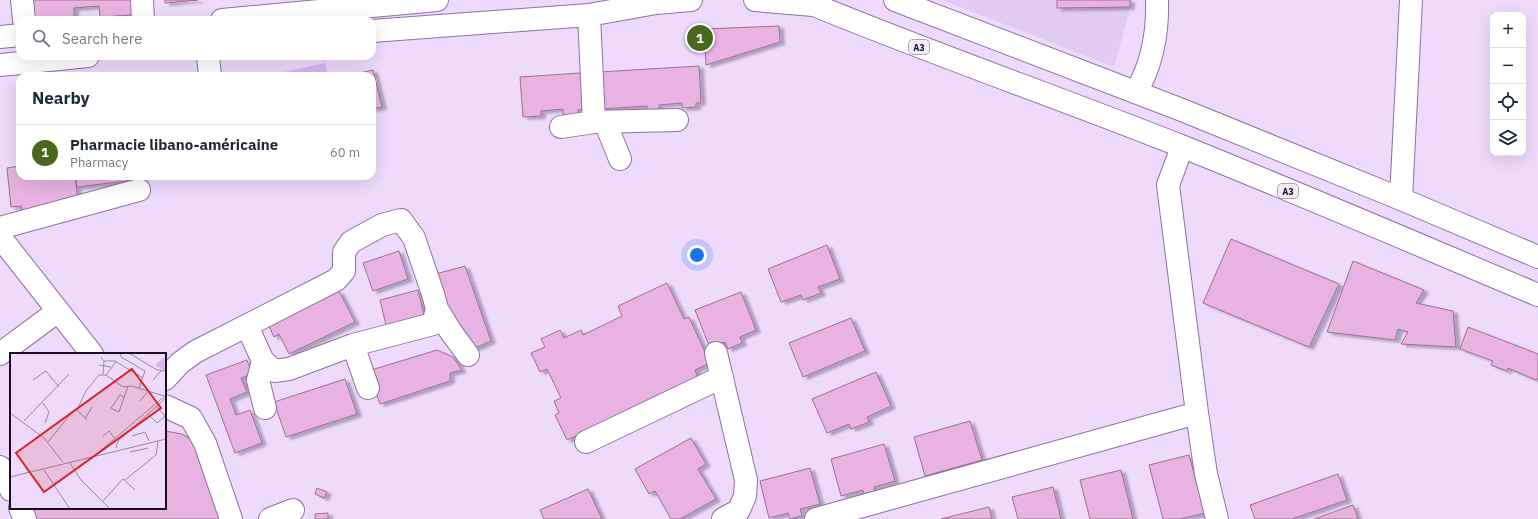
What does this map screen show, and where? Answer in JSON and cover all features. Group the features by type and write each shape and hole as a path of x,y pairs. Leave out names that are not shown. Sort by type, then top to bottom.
{"main road":[{"path":"22,0 24,16"},
{"path":"142,0 143,16"},
{"path":"263,16 437,0"},
{"path":"376,31 589,15 656,3 691,0"},
{"path":"755,0 808,2"},
{"path":"895,0 1136,92 1401,199 1538,257"},
{"path":"1136,92 1150,63 1155,44 1157,0"},
{"path":"1401,199 1411,0"},
{"name":"A3","path":"808,2 934,53 1037,90 1182,147 1538,295"},
{"path":"589,15 599,122 620,159"},
{"path":"0,37 16,35"},
{"path":"0,65 49,60"},
{"path":"208,60 210,72"},
{"path":"561,127 599,122 677,120"},
{"path":"1182,147 1168,185 1197,413 1206,474 1217,519"},
{"path":"0,228 139,190"},
{"path":"166,378 180,363 195,352 336,280 344,270 344,252 351,242 382,225 401,220 414,238 437,309 451,332 468,355"},
{"path":"0,237 91,353"},
{"path":"247,326 263,361 274,371 289,369 353,346 433,324 437,309"},
{"path":"0,354 58,310"},
{"path":"353,346 368,388"},
{"path":"716,353 746,480 745,496 739,510 723,519"},
{"path":"263,361 258,380 265,408"},
{"path":"586,442 722,377"},
{"path":"166,406 192,418 205,443 231,519"},
{"path":"816,519 1197,413"},
{"path":"0,467 10,488"},
{"path":"20,509 25,519"},
{"path":"270,519 293,510"}],"shaded area":[{"path":"942,0 1132,0 1114,67"},
{"path":"325,63 327,72 284,72"}],"building":[{"path":"31,0 132,0 133,15 100,16 99,6 74,8 74,16 33,16"},
{"path":"165,0 198,0 165,3"},
{"path":"1057,0 1130,0 1130,7 1057,8"},
{"path":"779,26 780,42 706,65 704,29"},
{"path":"699,66 701,103 696,103 696,107 682,108 682,103 659,105 659,109 647,110 647,106 601,109 599,72"},
{"path":"581,73 584,109 578,110 579,114 563,115 563,109 541,111 541,116 523,117 520,77"},
{"path":"376,82 382,107 376,108"},
{"path":"16,167 16,180 75,180 78,202 22,210 21,206 11,207 7,168"},
{"path":"76,180 135,180 77,187"},
{"path":"1231,239 1339,284 1309,347 1203,303"},
{"path":"827,245 840,279 818,287 821,293 803,300 801,295 781,302 768,269"},
{"path":"399,251 408,279 373,291 363,263"},
{"path":"1353,261 1424,290 1416,303 1453,311 1456,347 1401,344 1408,332 1398,329 1395,340 1327,332"},
{"path":"465,266 491,341 475,348 459,338 432,275"},
{"path":"667,283 684,319 689,317 710,363 695,370 698,379 567,440 555,415 559,413 554,401 561,398 547,369 540,372 531,353 545,347 541,339 560,330 564,338 581,330 583,335 622,316 618,306"},
{"path":"418,290 424,315 386,325 380,300"},
{"path":"339,291 355,322 289,354 279,334 274,337 269,326"},
{"path":"741,292 756,330 740,337 742,343 728,349 725,342 710,348 695,310"},
{"path":"851,318 865,351 803,377 789,343"},
{"path":"1468,327 1538,354 1538,378 1536,380 1508,368 1507,371 1491,365 1493,361 1460,349"},
{"path":"437,350 453,357 462,370 450,373 450,381 380,404 368,371"},
{"path":"247,360 252,374 241,378 247,392 230,399 236,415 250,410 262,443 235,453 206,375"},
{"path":"876,372 891,406 867,417 869,422 851,429 849,424 827,433 812,399"},
{"path":"345,379 357,414 286,437 274,402"},
{"path":"970,421 982,460 925,476 914,437"},
{"path":"166,431 182,434 193,441 220,519 34,519 29,509 166,509"},
{"path":"691,438 706,464 698,469 716,499 680,519 671,519 655,491 649,494 635,469"},
{"path":"884,444 895,481 874,487 876,494 865,497 863,490 841,496 831,459"},
{"path":"1189,455 1205,513 1180,519 1163,519 1149,465"},
{"path":"810,468 820,504 800,509 802,516 790,519 788,513 769,518 760,481"},
{"path":"1121,470 1133,519 1090,519 1080,480"},
{"path":"1338,474 1347,500 1292,519 1255,519 1250,505"},
{"path":"1053,487 1061,519 1018,519 1012,497"},
{"path":"317,488 327,492 324,498 315,494"},
{"path":"588,489 602,519 544,519 540,510"},
{"path":"1353,505 1358,519 1314,519"},
{"path":"989,507 992,519 941,519"},
{"path":"328,513 328,519 315,519 315,514"}],"place":[{"name":"Pharmacie libano-américaine","path":"700,38"}]}
